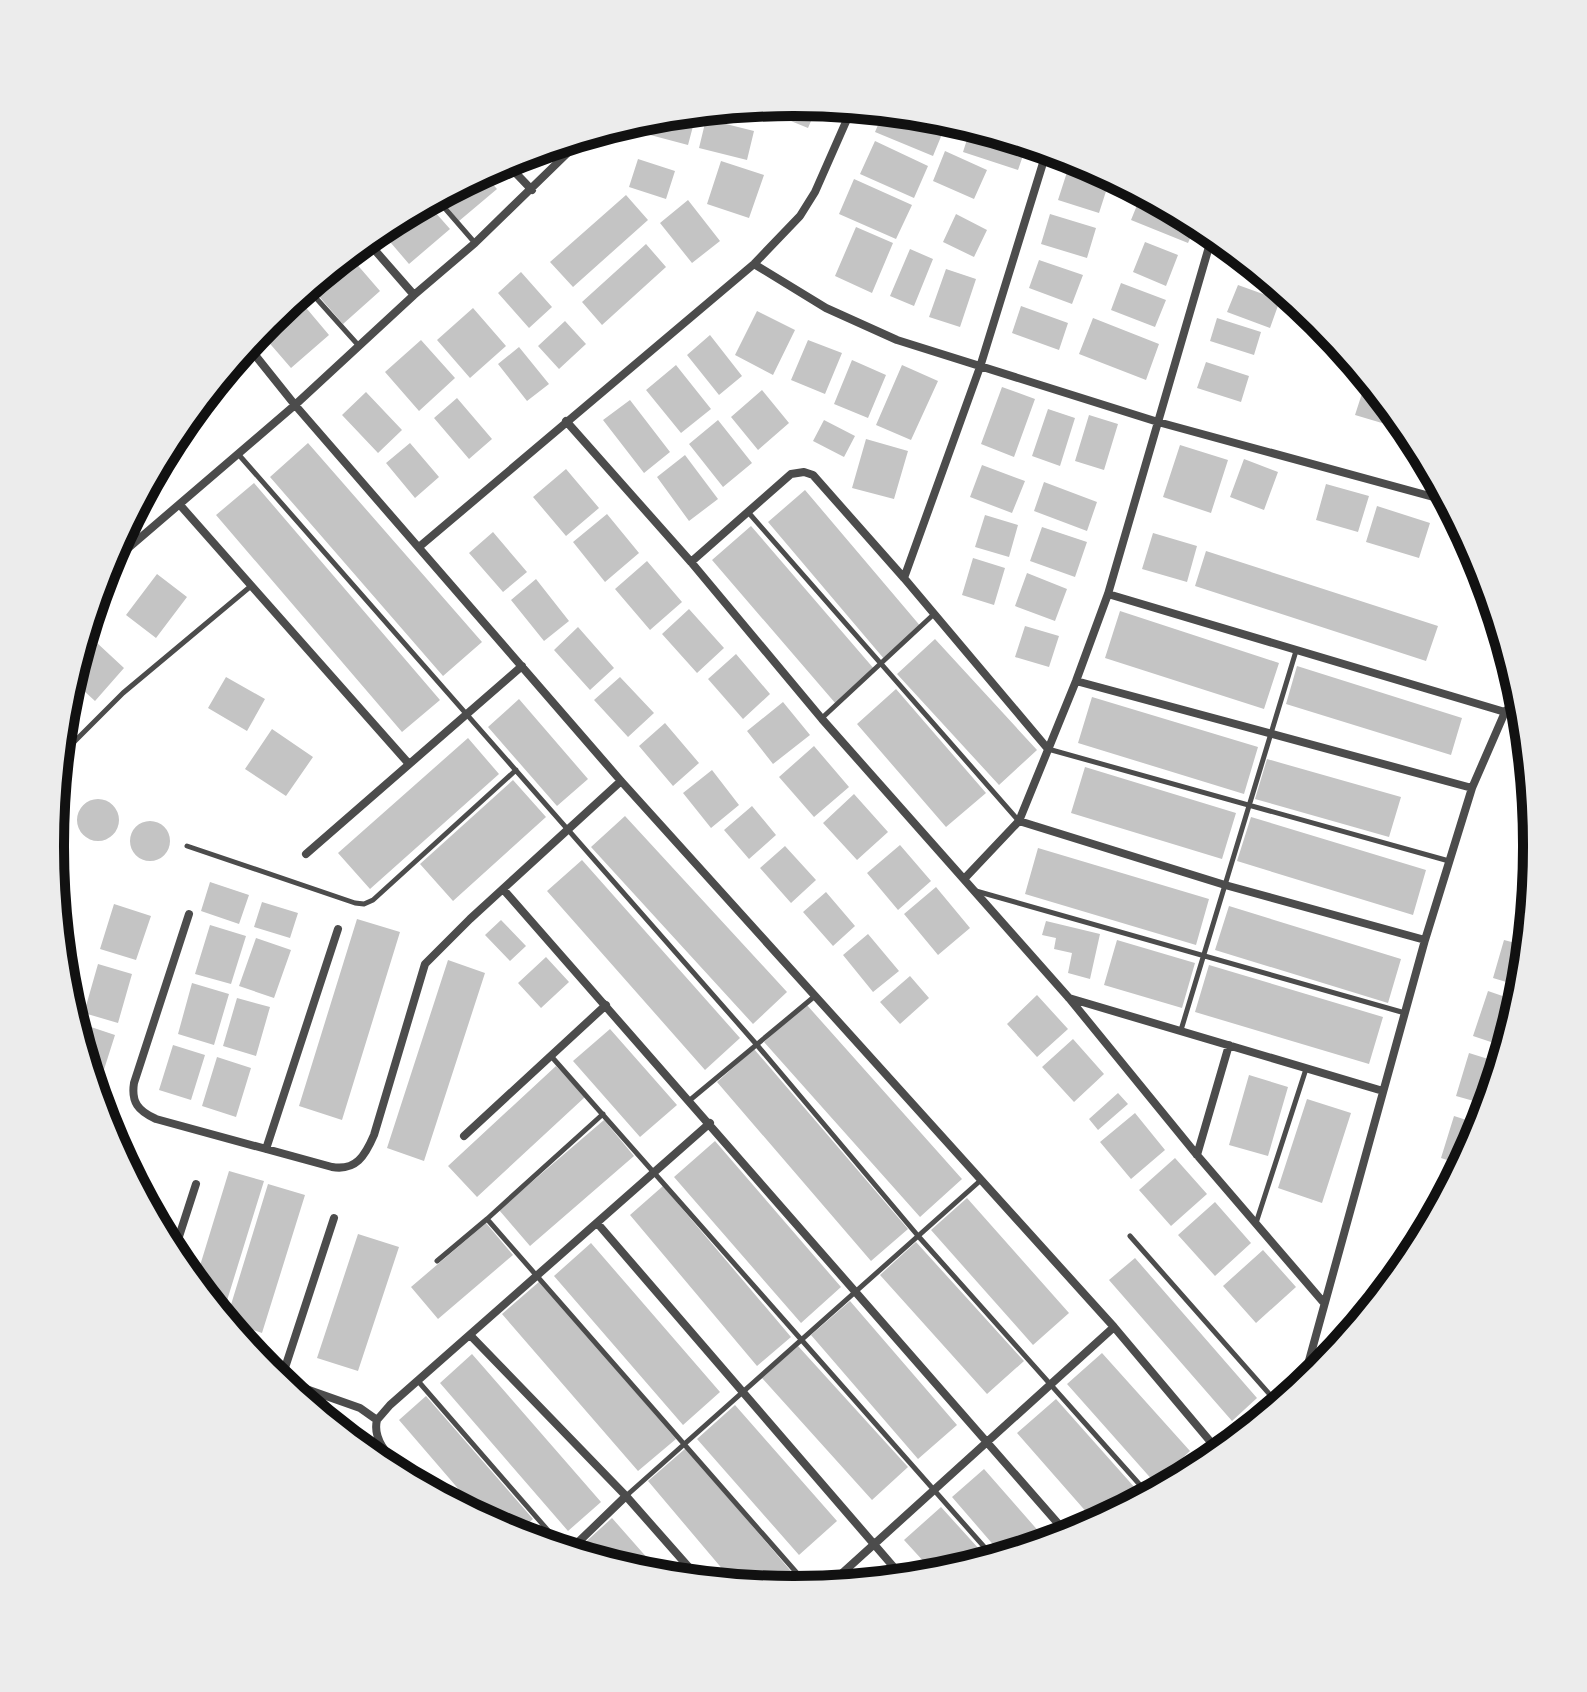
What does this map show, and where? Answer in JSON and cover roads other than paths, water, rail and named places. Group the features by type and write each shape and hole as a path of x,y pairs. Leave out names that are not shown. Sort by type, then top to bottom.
{"street":[{"path":"419,547 754,264 800,216 815,192 847,119"},
{"path":"128,549 295,405 475,243 569,152"},
{"path":"904,578 980,367 1044,161"},
{"path":"514,172 532,190"},
{"path":"965,878 1019,821 1076,681 1108,594 1209,246"},
{"path":"374,249 414,295"},
{"path":"754,264 826,308 897,340 1158,422 1434,497"},
{"path":"255,355 621,781 1114,1327 1212,1444"},
{"path":"566,421 691,562 822,719 1069,998 1197,1155 1324,1303"},
{"path":"691,562 791,474 804,472 813,475 1048,749"},
{"path":"180,505 409,764"},
{"path":"1108,594 1505,712"},
{"path":"306,854 522,666"},
{"path":"1076,681 1472,788"},
{"path":"1308,1363 1425,940 1472,788 1510,707"},
{"path":"189,914 134,1083 134,1100 145,1114 156,1119 341,1169 350,1168 361,1160 374,1135 424,966 621,781"},
{"path":"1019,821 1225,885 1425,940"},
{"path":"503,889 1059,1525"},
{"path":"266,1149 338,929"},
{"path":"1069,998 1383,1091"},
{"path":"464,1136 606,1005"},
{"path":"1197,1155 1229,1045"},
{"path":"389,1453 375,1434 377,1420 390,1405 710,1123"},
{"path":"179,1238 196,1184"},
{"path":"282,1366 334,1218"},
{"path":"598,1224 894,1568"},
{"path":"841,1574 1114,1327"},
{"path":"470,1335 626,1496 689,1567"},
{"path":"308,1390 360,1408 377,1420"},
{"path":"576,1542 626,1496"}],"lane":[{"path":"443,206 475,243"},
{"path":"315,297 359,346"},
{"path":"239,455 757,1045 919,1237 1141,1487"},
{"path":"747,512 1019,821"},
{"path":"71,745 123,693 251,586"},
{"path":"822,719 934,614"},
{"path":"1181,1030 1296,651"},
{"path":"1048,749 1450,861"},
{"path":"187,846 364,904 373,900 516,770"},
{"path":"975,891 1406,1013"},
{"path":"690,1100 815,996"},
{"path":"551,1056 986,1550"},
{"path":"1256,1224 1306,1069"},
{"path":"437,1261 603,1114"},
{"path":"626,1496 981,1180"},
{"path":"487,1219 799,1576"},
{"path":"1130,1236 1271,1396"},
{"path":"418,1381 553,1535"}]}
